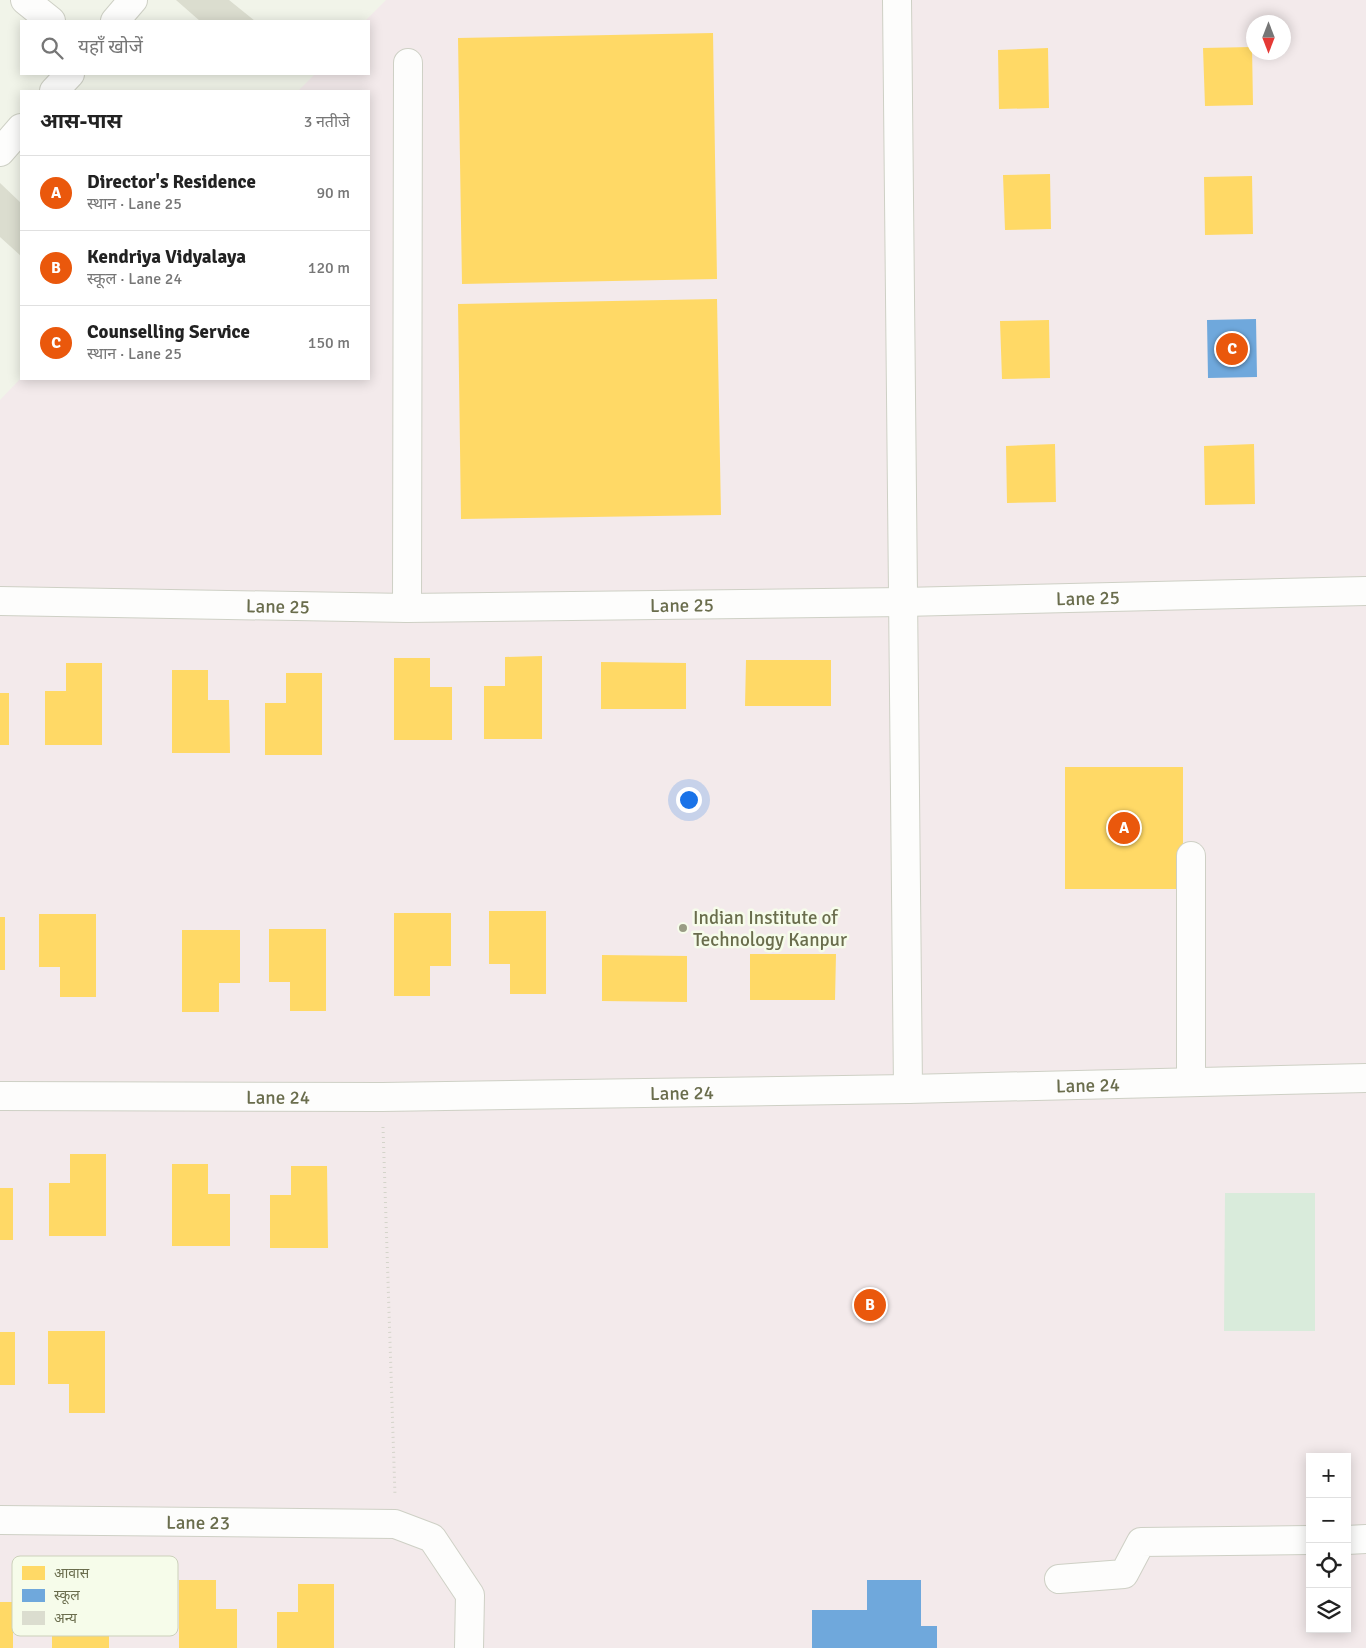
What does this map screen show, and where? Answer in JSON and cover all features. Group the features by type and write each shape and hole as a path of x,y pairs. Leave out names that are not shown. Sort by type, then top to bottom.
{"street":[{"path":"25,0 50,20"},
{"path":"116,20 133,0"},
{"path":"897,0 908,1088"},
{"path":"408,63 408,608"},
{"path":"55,90 69,75"},
{"path":"0,152 20,129"},
{"name":"Lane 25","path":"0,601 408,608 903,602 1366,591"},
{"path":"1191,856 1191,1081"},
{"name":"Lane 24","path":"0,1096 382,1097 1366,1078"},
{"name":"Lane 23","path":"0,1520 395,1524"},
{"path":"395,1524 432,1538 470,1595 469,1648"},
{"path":"1351,1540 1366,1539"},
{"path":"1059,1580 1124,1574 1141,1542 1306,1540"}],"path":[{"path":"382,1097 395,1524"}],"shaded area":[{"name":"Indian Institute of Technology Kanpur","path":"386,0 1366,0 1366,1648 0,1648 0,400 20,379 370,380 370,90 299,90 314,75 370,75 370,20 366,20"}],"green space":[{"path":"1225,1193 1315,1193 1315,1331 1224,1331"}],"building: आवास":[{"path":"713,33 717,279 462,284 458,38"},
{"path":"1246,47 1246,60 1252,60 1253,105 1205,106 1203,48"},
{"path":"1048,48 1049,108 999,109 998,50"},
{"path":"1050,174 1051,229 1005,230 1003,175"},
{"path":"1252,176 1253,234 1205,235 1204,177"},
{"path":"717,299 721,515 461,519 458,304"},
{"path":"1049,320 1050,378 1002,379 1000,321"},
{"path":"1055,444 1056,502 1007,503 1006,446"},
{"path":"1254,444 1255,504 1205,505 1204,446"},
{"path":"542,656 542,739 484,739 484,686 505,686 505,657"},
{"path":"394,658 430,658 430,687 452,687 452,740 394,740"},
{"path":"746,660 831,660 831,706 745,706"},
{"path":"601,662 686,663 686,709 601,709"},
{"path":"66,663 102,663 102,745 45,745 45,691 66,691"},
{"path":"172,670 208,670 208,700 229,700 230,753 172,753"},
{"path":"286,673 322,673 322,755 265,755 265,703 286,703"},
{"path":"0,693 9,693 9,745 0,745"},
{"path":"1065,767 1183,767 1183,889 1065,889"},
{"path":"489,911 546,911 546,994 510,994 510,964 489,964"},
{"path":"394,913 451,913 451,966 430,966 430,996 394,996"},
{"path":"39,914 96,914 96,997 60,997 60,967 39,967"},
{"path":"0,917 5,917 5,970 0,970"},
{"path":"269,929 326,929 326,1011 290,1011 290,982 269,982"},
{"path":"182,930 240,930 240,983 219,983 219,1012 182,1012"},
{"path":"750,954 836,954 835,1000 750,1000"},
{"path":"602,955 687,956 687,1002 602,1001"},
{"path":"70,1154 106,1154 106,1236 49,1236 49,1183 70,1183"},
{"path":"172,1164 208,1164 208,1194 230,1194 230,1246 172,1246"},
{"path":"291,1166 327,1166 328,1248 270,1248 270,1195 291,1195"},
{"path":"0,1188 13,1188 13,1240 0,1240"},
{"path":"48,1331 105,1331 105,1413 69,1413 69,1384 48,1384"},
{"path":"0,1332 15,1332 15,1385 0,1385"},
{"path":"179,1580 216,1580 216,1609 237,1609 237,1648 179,1648"},
{"path":"298,1584 334,1584 334,1648 277,1648 277,1612 298,1612"},
{"path":"0,1602 12,1602 13,1648 0,1648"},
{"path":"52,1636 109,1636 109,1648 52,1648"}],"building: स्कूल":[{"path":"1256,319 1257,377 1208,378 1207,320"},
{"path":"867,1580 921,1580 921,1626 937,1626 937,1648 812,1648 812,1610 867,1610"}],"building: अन्य":[{"path":"176,0 229,0 254,20 199,20"},
{"path":"0,183 20,202 20,255 0,237"}],"place":[{"name":"Counselling Service","path":"1232,349"},
{"name":"Director's Residence","path":"1124,828"},
{"name":"Indian Institute of Technology Kanpur","path":"683,928"},
{"name":"Kendriya Vidyalaya","path":"870,1305"}]}
